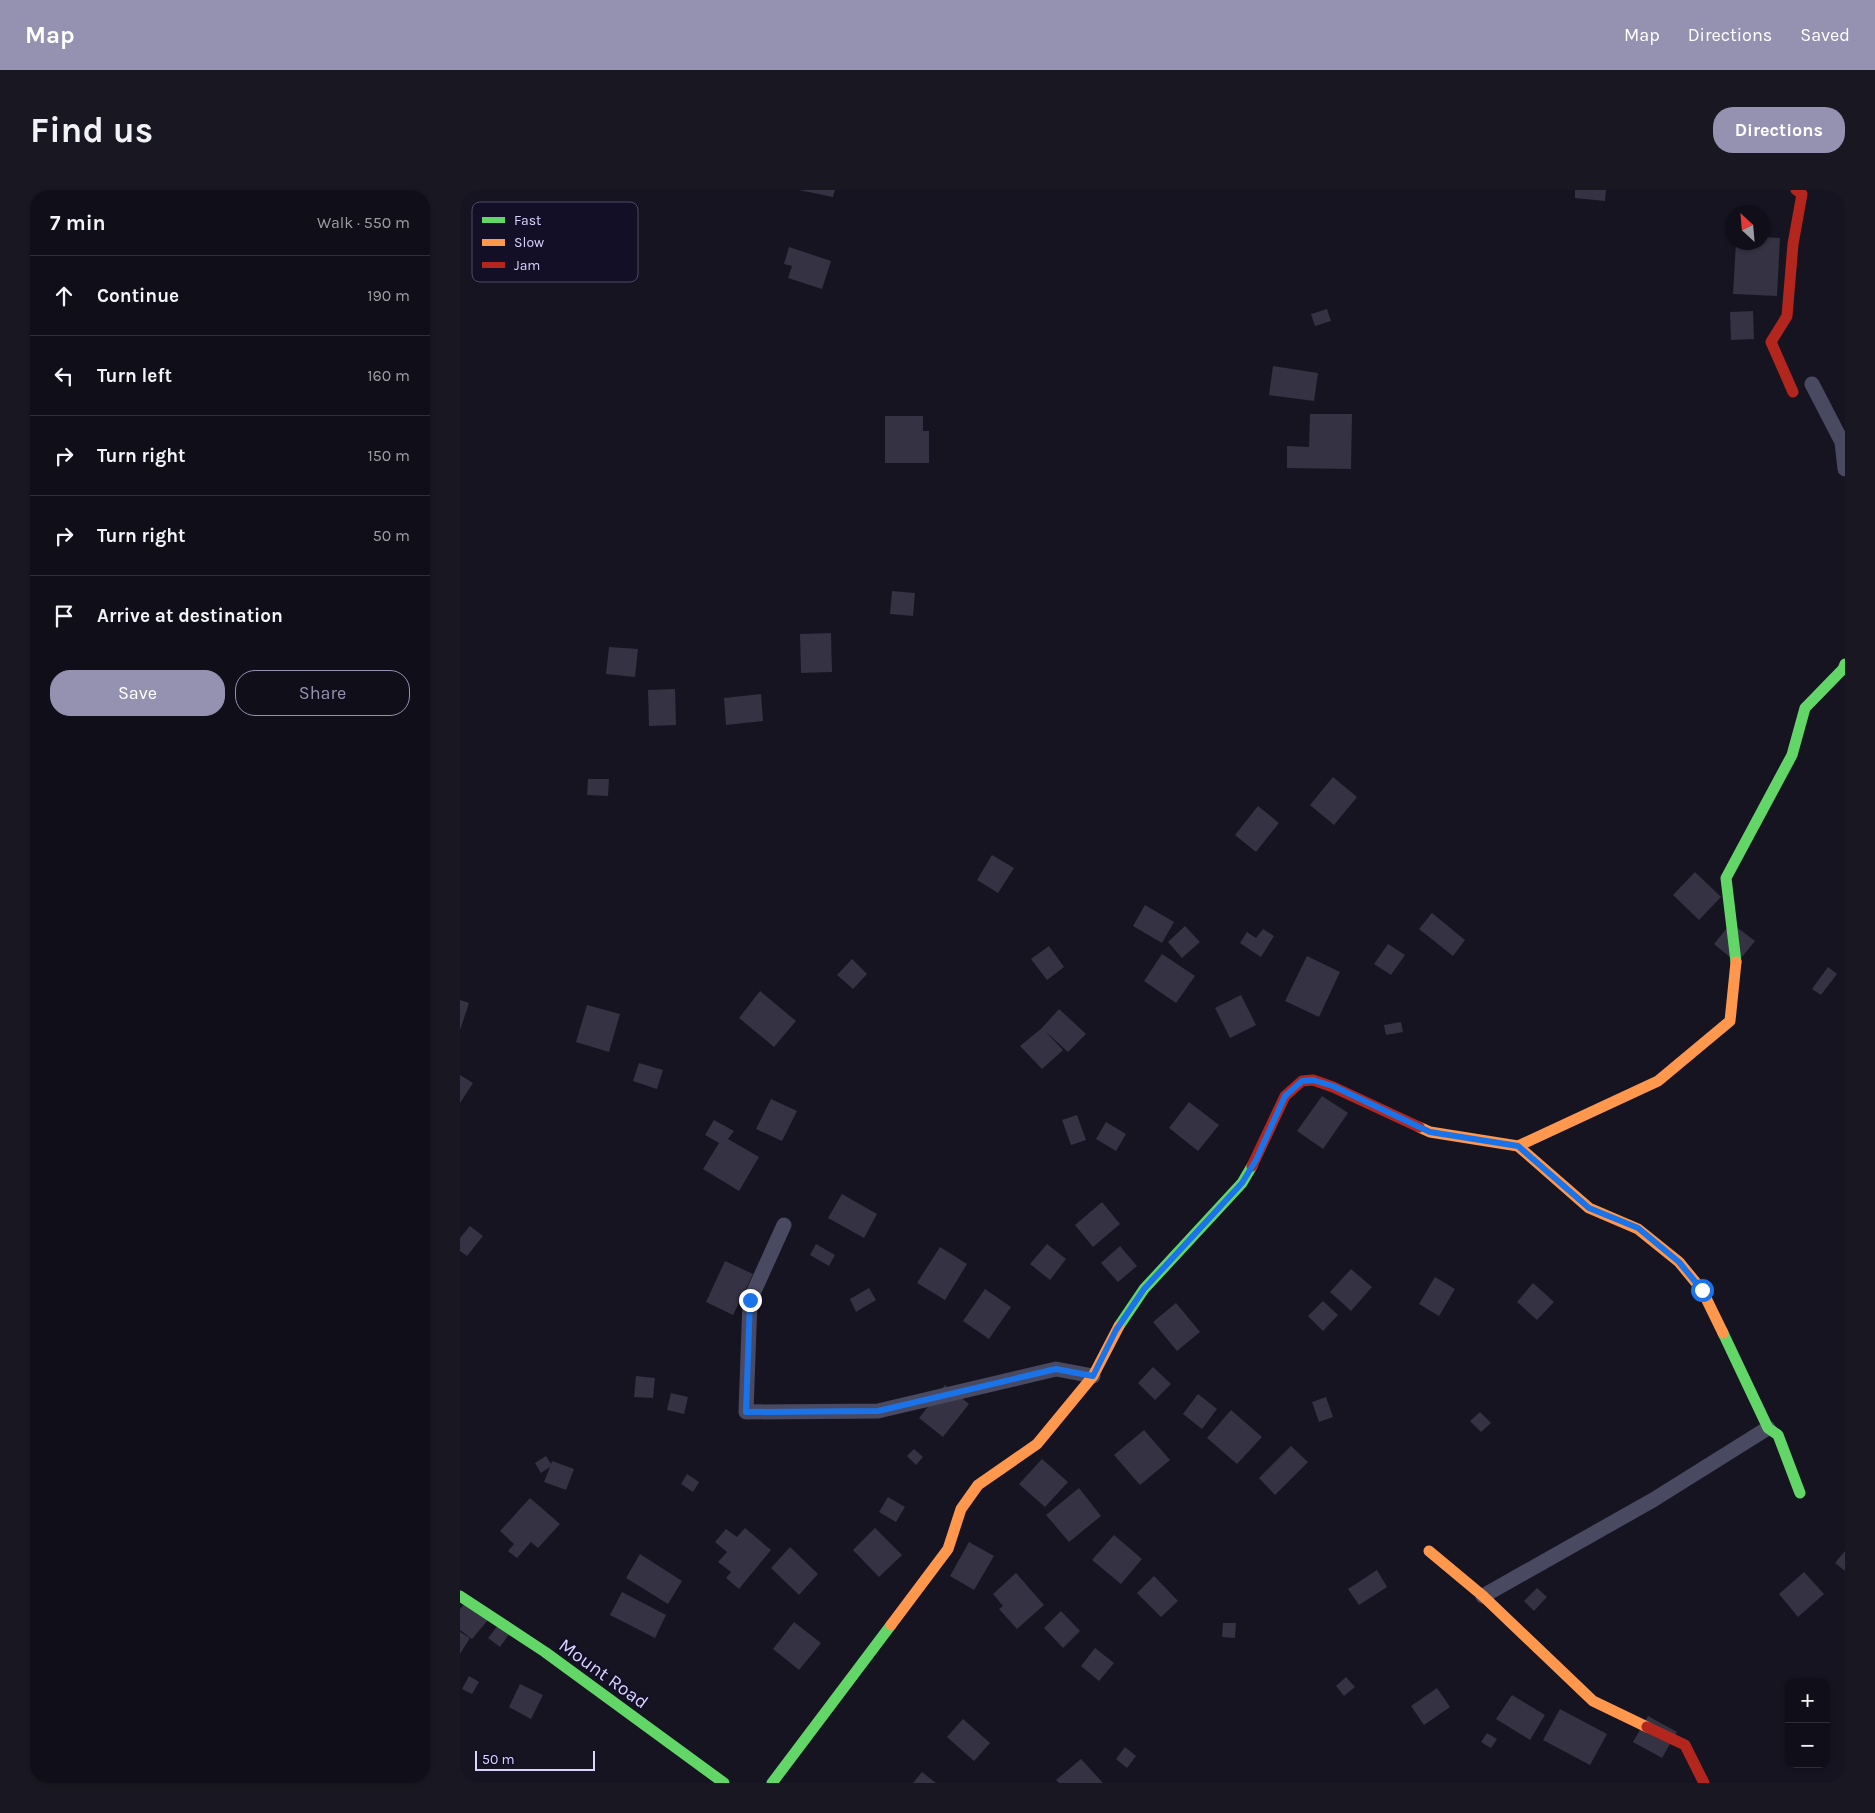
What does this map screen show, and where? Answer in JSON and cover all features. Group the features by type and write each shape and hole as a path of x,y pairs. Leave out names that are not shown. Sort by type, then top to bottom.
{"street":[{"path":"1793,392 1771,342 1787,316 1793,244 1802,194 1796,190"},
{"path":"1812,384 1842,442 1845,470"},
{"path":"1518,1146 1658,1081 1730,1021 1737,967 1726,878 1792,755 1805,708 1843,669 1845,664"},
{"path":"772,1783 948,1549 961,1509 978,1486 1037,1444 1093,1376 1116,1330 1144,1289 1242,1183 1256,1160 1285,1096 1302,1081 1313,1080 1333,1086 1430,1132 1518,1146 1589,1208 1638,1228 1679,1262 1702,1290 1768,1428 1778,1435 1800,1493"},
{"path":"784,1225 750,1300 746,1412 878,1411 1056,1369 1093,1376"},
{"path":"1483,1596 1652,1500 1768,1428"},
{"path":"1429,1551 1483,1596 1593,1701 1685,1745 1704,1783"},
{"name":"Mount Road","path":"460,1596 546,1652 724,1783"}],"building":[{"path":"799,190 835,190 833,197"},
{"path":"1575,190 1606,190 1605,201 1575,198"},
{"path":"1770,237 1780,238 1777,296 1733,294 1736,250 1770,250"},
{"path":"789,247 831,261 822,289 788,278 792,266 784,264"},
{"path":"1327,309 1331,321 1315,326 1311,314"},
{"path":"1753,311 1754,339 1731,340 1730,312"},
{"path":"1273,366 1318,373 1314,401 1269,395"},
{"path":"1310,414 1352,414 1351,469 1287,468 1287,446 1309,447"},
{"path":"885,416 923,416 923,431 929,431 929,463 885,463"},
{"path":"892,591 915,593 913,616 890,614"},
{"path":"831,633 832,672 801,673 800,634"},
{"path":"609,647 638,649 635,677 606,674"},
{"path":"675,689 676,725 649,726 648,690"},
{"path":"761,694 763,721 726,725 724,698"},
{"path":"1333,777 1357,797 1334,825 1310,805"},
{"path":"588,779 609,779 608,796 587,795"},
{"path":"1258,806 1279,823 1256,852 1235,835"},
{"path":"992,855 1014,868 998,893 977,880"},
{"path":"1695,872 1721,897 1699,920 1673,895"},
{"path":"1145,905 1174,922 1162,943 1133,926"},
{"path":"1432,913 1465,940 1453,956 1419,929"},
{"path":"1731,923 1755,941 1737,963 1714,944"},
{"path":"1185,926 1200,942 1182,958 1168,942"},
{"path":"1263,929 1274,936 1261,957 1240,943 1247,932 1256,938"},
{"path":"1388,944 1405,955 1391,975 1374,964"},
{"path":"1049,946 1064,967 1047,980 1031,959"},
{"path":"1162,954 1195,976 1176,1003 1144,981"},
{"path":"1307,956 1340,972 1319,1017 1285,1001"},
{"path":"852,959 867,974 853,989 837,975"},
{"path":"1828,967 1837,974 1821,995 1812,989"},
{"path":"760,991 796,1021 774,1047 739,1018"},
{"path":"1241,995 1256,1025 1230,1038 1215,1008"},
{"path":"460,1000 469,1003 460,1030"},
{"path":"587,1005 620,1014 609,1052 576,1042"},
{"path":"1059,1009 1086,1034 1068,1052 1045,1031 1063,1050 1042,1069 1020,1046 1042,1028"},
{"path":"1401,1022 1403,1032 1386,1035 1384,1025"},
{"path":"639,1063 663,1070 657,1089 633,1081"},
{"path":"460,1075 473,1083 460,1103"},
{"path":"1322,1096 1348,1113 1323,1149 1297,1131"},
{"path":"771,1099 797,1111 782,1141 756,1129"},
{"path":"1189,1102 1219,1125 1198,1151 1169,1128"},
{"path":"1077,1115 1086,1140 1071,1145 1062,1120"},
{"path":"714,1120 734,1131 728,1139 759,1157 739,1191 703,1169 719,1143 705,1135"},
{"path":"1106,1122 1126,1134 1116,1151 1096,1139"},
{"path":"842,1194 877,1214 864,1238 828,1218"},
{"path":"1102,1202 1120,1224 1093,1247 1075,1225"},
{"path":"470,1226 483,1236 467,1256 460,1251 460,1238"},
{"path":"816,1244 835,1255 829,1266 810,1255"},
{"path":"1047,1244 1066,1259 1050,1280 1030,1264"},
{"path":"1120,1246 1137,1266 1118,1282 1101,1263"},
{"path":"940,1247 967,1264 945,1300 917,1283"},
{"path":"725,1261 753,1274 733,1315 706,1302"},
{"path":"1351,1269 1372,1287 1351,1311 1330,1292"},
{"path":"1435,1277 1455,1289 1439,1316 1419,1304"},
{"path":"1533,1283 1554,1302 1537,1320 1517,1302"},
{"path":"869,1288 876,1300 856,1312 850,1299"},
{"path":"985,1289 1011,1307 989,1339 963,1321"},
{"path":"1323,1301 1338,1315 1323,1331 1308,1316"},
{"path":"1176,1303 1200,1332 1177,1351 1153,1322"},
{"path":"1153,1367 1171,1384 1155,1400 1138,1383"},
{"path":"636,1376 655,1378 653,1398 634,1397"},
{"path":"945,1385 969,1404 943,1437 919,1418"},
{"path":"671,1393 688,1397 684,1414 667,1410"},
{"path":"1198,1394 1217,1409 1202,1429 1183,1414"},
{"path":"1326,1397 1333,1417 1319,1422 1312,1402"},
{"path":"1231,1410 1262,1437 1237,1464 1207,1438"},
{"path":"1480,1412 1491,1423 1481,1432 1470,1421"},
{"path":"1144,1430 1170,1460 1140,1485 1114,1455"},
{"path":"1291,1446 1308,1462 1275,1495 1259,1478"},
{"path":"914,1449 923,1457 916,1465 907,1456"},
{"path":"546,1456 551,1464 552,1461 574,1469 566,1490 544,1482 550,1467 541,1473 535,1463"},
{"path":"1042,1459 1068,1482 1045,1507 1019,1484"},
{"path":"687,1474 699,1482 693,1492 681,1484"},
{"path":"1079,1488 1101,1516 1069,1542 1046,1515"},
{"path":"888,1497 905,1507 896,1522 879,1512"},
{"path":"530,1498 560,1524 538,1548 531,1542 517,1558 508,1551 514,1544 500,1531"},
{"path":"745,1528 771,1550 739,1589 726,1578 731,1572 718,1562 727,1552 715,1542 726,1529 737,1537"},
{"path":"875,1528 902,1555 879,1577 853,1550"},
{"path":"1114,1535 1142,1559 1121,1584 1092,1560"},
{"path":"969,1542 994,1556 974,1590 950,1576"},
{"path":"790,1547 818,1574 799,1595 771,1568"},
{"path":"1845,1551 1845,1571 1835,1563"},
{"path":"640,1554 682,1581 668,1604 626,1578"},
{"path":"1377,1570 1387,1587 1359,1605 1348,1589"},
{"path":"1804,1572 1824,1594 1798,1617 1779,1594"},
{"path":"1016,1573 1044,1605 1017,1629 999,1609 1003,1606 993,1594"},
{"path":"1154,1576 1178,1601 1161,1617 1137,1593"},
{"path":"1537,1588 1547,1597 1534,1611 1524,1601"},
{"path":"622,1592 666,1615 655,1638 610,1615"},
{"path":"465,1603 488,1620 472,1639 460,1630 460,1609"},
{"path":"1061,1611 1080,1631 1063,1648 1044,1628"},
{"path":"794,1622 821,1643 799,1670 773,1649"},
{"path":"1223,1623 1236,1623 1235,1638 1222,1637"},
{"path":"499,1624 510,1633 500,1647 488,1638"},
{"path":"460,1632 470,1638 460,1654"},
{"path":"1095,1648 1114,1663 1099,1681 1081,1666"},
{"path":"469,1676 479,1682 472,1694 462,1689"},
{"path":"1346,1677 1355,1687 1344,1696 1336,1686"},
{"path":"520,1684 543,1695 531,1719 509,1707"},
{"path":"1437,1688 1450,1707 1424,1725 1411,1706"},
{"path":"1512,1695 1545,1715 1530,1740 1496,1719"},
{"path":"1560,1709 1607,1734 1590,1765 1543,1740"},
{"path":"1648,1716 1677,1732 1662,1758 1633,1742"},
{"path":"963,1719 990,1743 974,1761 947,1737"},
{"path":"1487,1733 1497,1739 1491,1748 1481,1742"},
{"path":"1125,1747 1136,1756 1127,1768 1116,1759"},
{"path":"1081,1759 1103,1783 1059,1783 1056,1780"},
{"path":"922,1772 936,1783 913,1783"}],"traffic: fast":[{"path":"1736,962 1726,878 1792,755 1805,708 1843,669 1845,664"},
{"path":"1119,1326 1144,1289 1242,1183 1252,1166"},
{"path":"1723,1333 1768,1428 1778,1435 1800,1493"},
{"path":"460,1596 545,1652 724,1783"},
{"path":"772,1783 891,1625"}],"traffic: slow":[{"path":"1518,1146 1658,1081 1730,1021 1736,962"},
{"path":"1419,1127 1430,1132 1518,1146 1589,1208 1638,1229 1679,1262 1702,1290 1723,1333"},
{"path":"891,1625 948,1549 961,1509 978,1485 1037,1444 1093,1376 1119,1326"},
{"path":"1429,1551 1483,1596 1593,1701 1647,1727"}],"traffic: jam":[{"path":"1793,392 1771,342 1787,316 1793,244 1802,194 1796,190"},
{"path":"1252,1166 1285,1096 1302,1081 1313,1080 1333,1087 1419,1127"},
{"path":"1647,1727 1685,1745 1704,1783"}],"route":[{"path":"750,1300 746,1412 878,1411 1056,1369 1093,1376 1116,1330 1144,1289 1242,1183 1256,1160 1285,1096 1302,1081 1313,1080 1333,1086 1430,1132 1518,1146 1589,1208 1638,1228 1679,1262 1702,1290"}]}
